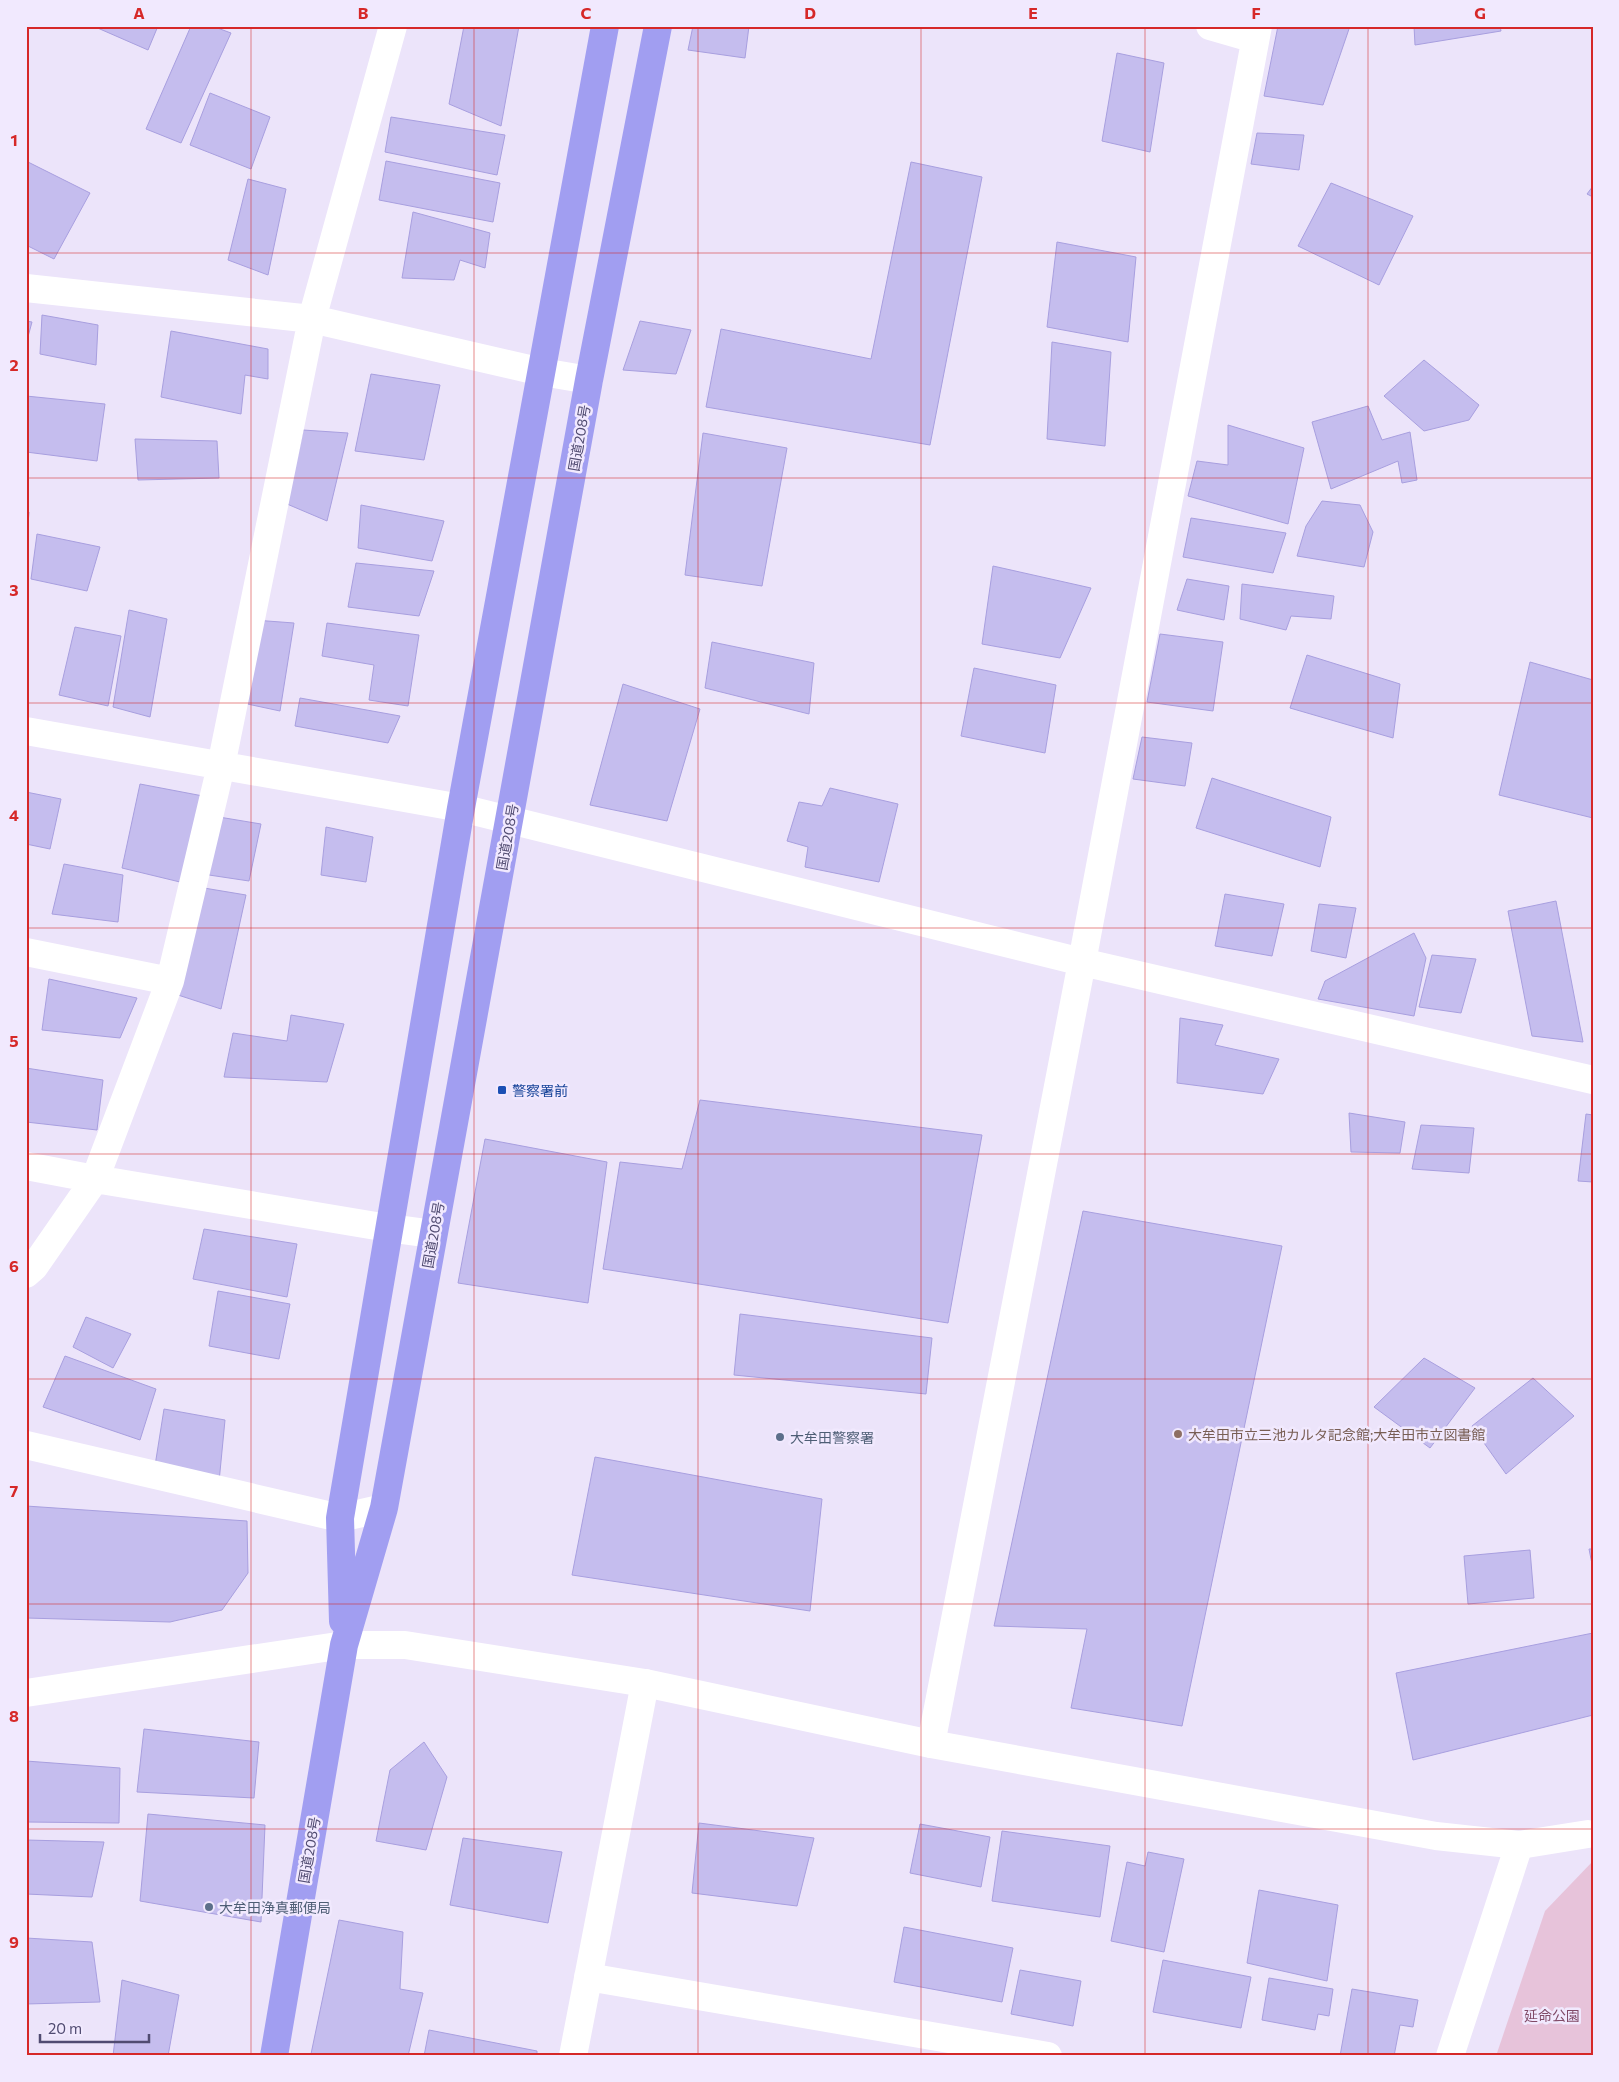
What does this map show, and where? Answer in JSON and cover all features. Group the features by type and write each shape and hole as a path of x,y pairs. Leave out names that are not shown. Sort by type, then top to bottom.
{"highway":[{"name":"国道208号","path":"344,1645 340,1518 461,808 606,26"},
{"name":"国道208号","path":"274,2056 344,1645 384,1508 589,380 658,26"}],"street":[{"path":"26,1274 34,1267 95,1179 170,981 221,766 312,319 393,26"},
{"path":"931,1744 1082,962 1256,32 1210,26"},
{"path":"26,288 312,319 542,372 589,380"},
{"path":"26,731 461,808 1082,962 1593,1080"},
{"path":"26,952 170,981"},
{"path":"26,1166 433,1234"},
{"path":"26,1445 340,1518 384,1508"},
{"path":"26,1693 344,1645 405,1645 645,1683 931,1744 1436,1836 1519,1845 1590,1833"},
{"path":"573,2056 645,1683"},
{"path":"1450,2056 1519,1845"},
{"path":"588,1977 1048,2056"}],"green space":[{"name":"延命公園","path":"1593,1861 1593,2056 1496,2056 1545,1911"}],"building":[{"path":"93,26 158,26 148,50"},
{"path":"191,26 212,26 231,33 181,143 146,129"},
{"path":"464,26 519,26 501,126 449,104"},
{"path":"693,26 749,26 745,58 688,50"},
{"path":"1278,26 1350,26 1323,105 1264,96"},
{"path":"1414,26 1500,26 1501,31 1415,45"},
{"path":"1117,53 1164,63 1150,152 1102,141"},
{"path":"210,93 270,117 251,169 190,145"},
{"path":"391,117 505,135 497,175 385,152"},
{"path":"1257,133 1304,135 1299,170 1251,164"},
{"path":"26,161 90,193 54,259 26,245"},
{"path":"386,161 500,183 493,222 379,200"},
{"path":"911,162 982,177 930,445 706,407 721,329 871,359"},
{"path":"248,179 286,189 268,275 228,260"},
{"path":"1331,183 1413,216 1379,285 1298,246"},
{"path":"1593,186 1593,197 1587,194"},
{"path":"413,212 490,233 485,268 460,260 454,280 402,278"},
{"path":"1057,242 1136,257 1128,342 1047,327"},
{"path":"42,315 98,325 96,365 40,354"},
{"path":"26,321 32,322 26,344"},
{"path":"640,321 691,330 676,374 623,370"},
{"path":"171,331 268,349 268,379 245,375 241,414 161,397"},
{"path":"1052,342 1111,352 1105,446 1047,439"},
{"path":"1424,360 1479,405 1469,420 1424,431 1384,396"},
{"path":"371,374 440,385 424,460 355,451"},
{"path":"26,396 105,404 97,461 26,452"},
{"path":"1368,406 1382,440 1410,432 1417,480 1402,483 1398,461 1331,489 1312,422"},
{"path":"1228,425 1304,448 1288,524 1188,496 1197,461 1228,465"},
{"path":"303,430 348,433 327,521 287,504"},
{"path":"703,433 787,448 762,586 685,575"},
{"path":"135,439 217,441 219,478 138,480"},
{"path":"1322,501 1360,505 1373,532 1364,567 1297,556 1306,526"},
{"path":"361,505 444,521 432,561 358,548"},
{"path":"26,512 29,512 26,548"},
{"path":"1191,518 1286,533 1273,573 1183,557"},
{"path":"37,534 100,547 87,591 31,579"},
{"path":"356,563 434,571 419,616 348,607"},
{"path":"993,566 1091,588 1060,658 982,644"},
{"path":"1187,579 1229,586 1224,620 1177,610"},
{"path":"1242,584 1334,596 1331,619 1291,616 1286,630 1240,619"},
{"path":"129,610 167,619 150,717 113,707"},
{"path":"254,620 294,623 280,711 238,702"},
{"path":"327,623 419,635 408,706 369,700 374,665 322,656"},
{"path":"75,627 121,636 108,706 59,695"},
{"path":"1160,634 1223,642 1213,711 1147,702"},
{"path":"712,642 814,663 809,714 705,688"},
{"path":"1307,655 1400,684 1393,738 1290,708"},
{"path":"1530,662 1593,680 1593,818 1499,795"},
{"path":"974,668 1056,685 1045,753 961,736"},
{"path":"623,684 700,709 667,821 590,805"},
{"path":"300,698 400,716 388,743 295,726"},
{"path":"1142,737 1192,743 1185,786 1133,779"},
{"path":"1212,778 1331,817 1320,867 1196,828"},
{"path":"140,784 203,796 180,882 122,868"},
{"path":"830,788 898,804 879,882 805,867 808,847 787,841 799,802 822,806"},
{"path":"26,792 61,799 50,849 26,844"},
{"path":"219,817 261,824 249,881 209,875"},
{"path":"326,827 373,837 366,882 321,875"},
{"path":"64,864 123,875 118,922 52,914"},
{"path":"204,888 246,895 221,1009 178,995"},
{"path":"1225,894 1284,904 1272,956 1215,946"},
{"path":"1556,901 1583,1042 1532,1036 1508,911"},
{"path":"1319,904 1356,908 1346,958 1311,951"},
{"path":"1414,933 1426,958 1414,1016 1318,999 1325,981"},
{"path":"1432,955 1476,959 1461,1013 1419,1007"},
{"path":"49,979 137,998 120,1038 42,1030"},
{"path":"291,1015 344,1024 327,1082 224,1077 233,1033 287,1041"},
{"path":"1180,1018 1223,1025 1215,1045 1279,1059 1263,1094 1177,1083"},
{"path":"26,1068 103,1080 97,1130 26,1122"},
{"path":"700,1100 982,1135 948,1323 603,1269 620,1162 682,1169"},
{"path":"1349,1113 1405,1122 1400,1153 1351,1152"},
{"path":"1586,1114 1593,1115 1593,1182 1578,1181"},
{"path":"1421,1125 1474,1128 1469,1173 1412,1169"},
{"path":"485,1139 607,1162 588,1303 458,1283"},
{"path":"1083,1211 1282,1246 1182,1726 1071,1708 1087,1629 994,1626"},
{"path":"204,1229 297,1244 287,1297 193,1279"},
{"path":"218,1291 290,1304 279,1359 209,1346"},
{"path":"740,1314 932,1338 926,1394 734,1375"},
{"path":"86,1317 131,1334 113,1368 73,1347"},
{"path":"65,1356 156,1389 140,1440 43,1407"},
{"path":"1424,1358 1475,1388 1430,1448 1374,1407"},
{"path":"1533,1378 1574,1416 1506,1474 1472,1426"},
{"path":"164,1409 225,1420 219,1482 154,1472"},
{"path":"595,1457 822,1499 810,1611 572,1575"},
{"path":"26,1506 247,1521 248,1573 222,1610 170,1622 26,1618"},
{"path":"1589,1549 1593,1549 1593,1569"},
{"path":"1530,1550 1534,1598 1468,1604 1464,1556"},
{"path":"1593,1633 1593,1715 1413,1760 1396,1673"},
{"path":"144,1729 259,1742 254,1798 137,1792"},
{"path":"424,1742 447,1777 426,1850 376,1841 390,1770"},
{"path":"26,1761 120,1768 119,1823 26,1822"},
{"path":"148,1814 265,1825 261,1922 140,1901"},
{"path":"699,1823 814,1838 797,1906 692,1893"},
{"path":"920,1824 990,1837 981,1887 910,1873"},
{"path":"1002,1831 1110,1846 1100,1917 992,1901"},
{"path":"463,1838 562,1852 548,1923 450,1905"},
{"path":"26,1840 104,1842 92,1897 26,1894"},
{"path":"1148,1852 1184,1859 1164,1952 1111,1941 1127,1862 1145,1866"},
{"path":"1259,1890 1338,1905 1327,1981 1247,1963"},
{"path":"339,1920 403,1932 400,1989 423,1993 408,2056 311,2054"},
{"path":"904,1927 1013,1948 1002,2002 894,1982"},
{"path":"26,1938 92,1942 100,2002 26,2004"},
{"path":"1163,1960 1251,1977 1241,2028 1153,2012"},
{"path":"1020,1970 1081,1981 1073,2026 1011,2014"},
{"path":"1269,1978 1333,1989 1329,2016 1318,2014 1315,2030 1262,2020"},
{"path":"122,1980 179,1995 168,2056 113,2056"},
{"path":"1352,1989 1418,2000 1413,2027 1400,2025 1394,2056 1340,2056"},
{"path":"429,2030 537,2051 537,2056 424,2056"}],"place":[{"name":"警察署前","path":"502,1090"},
{"name":"大牟田市立三池カルタ記念館;大牟田市立図書館","path":"1178,1434"},
{"name":"大牟田警察署","path":"780,1437"},
{"name":"大牟田浄真郵便局","path":"209,1907"}]}
